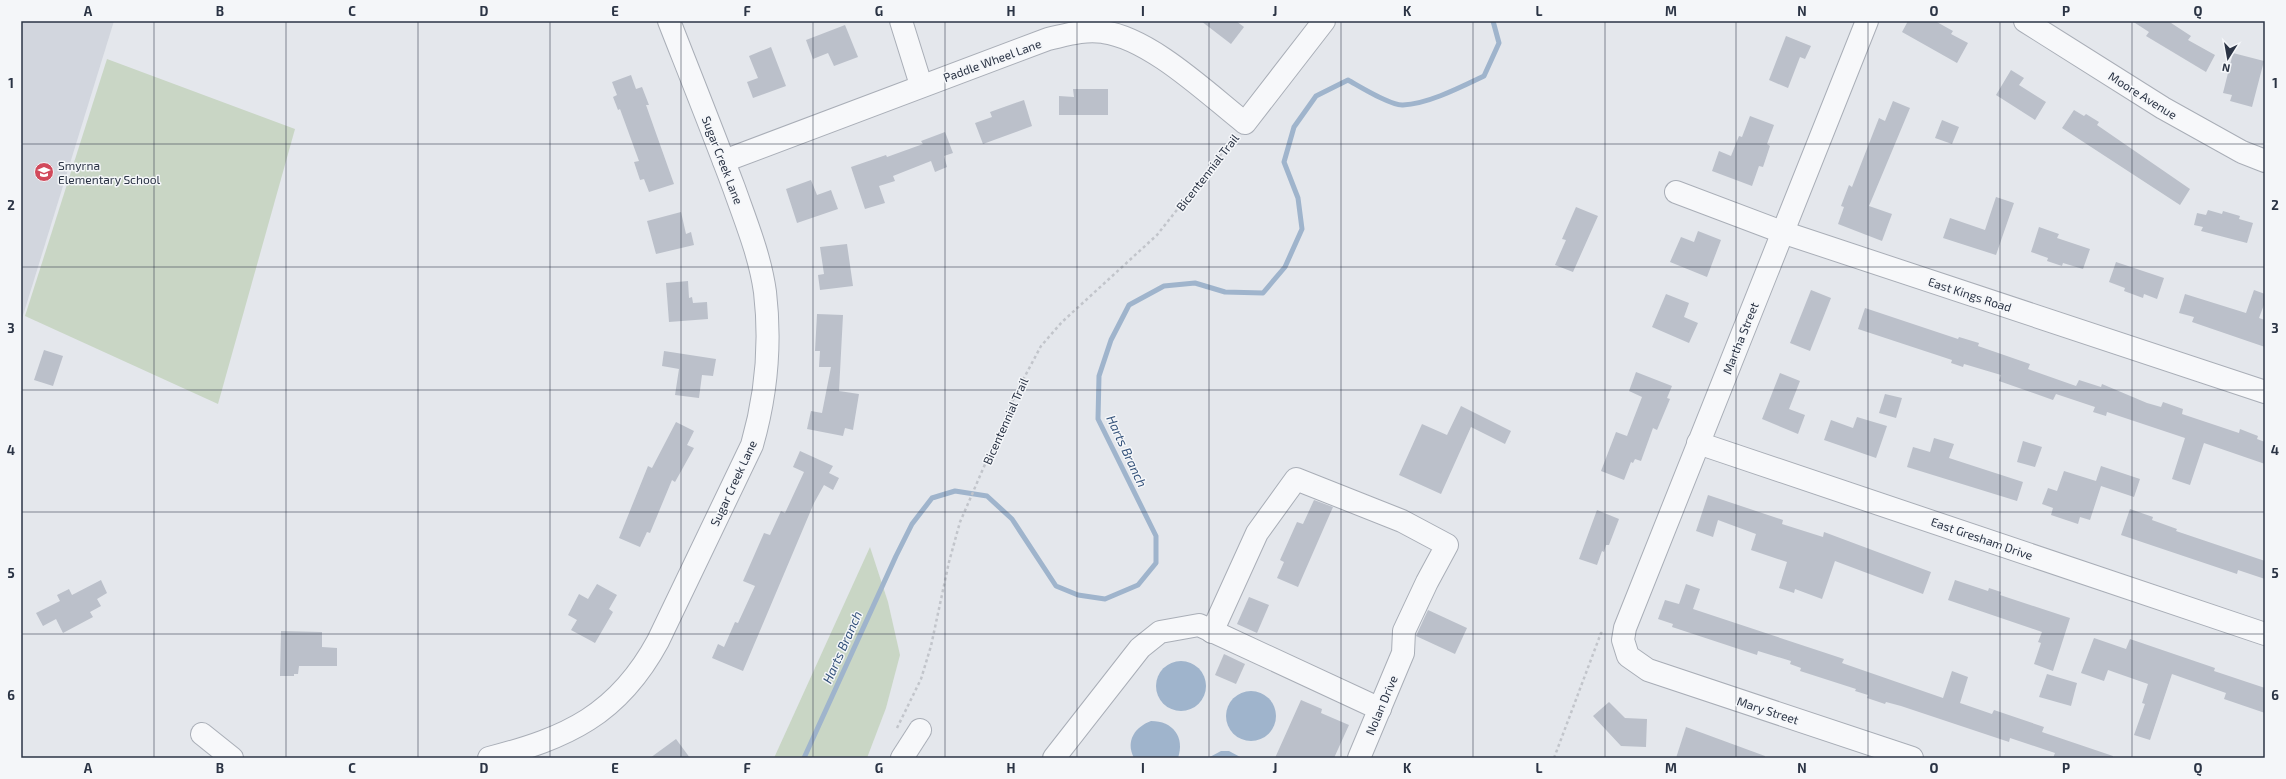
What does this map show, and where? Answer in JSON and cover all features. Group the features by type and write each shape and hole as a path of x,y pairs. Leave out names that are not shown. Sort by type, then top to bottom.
{"street":[{"name":"Sugar Creek Lane","path":"489,758 540,744 566,732 588,720 614,700 631,683 645,665 658,641 752,445 758,422 766,367 768,338 765,291 754,244 724,160 669,21"},
{"path":"901,21 921,85"},
{"path":"1245,123 1324,21"},
{"name":"Martha Street","path":"1625,648 1625,628 1867,21"},
{"name":"Moore Avenue","path":"2028,22 2163,108 2236,149 2265,161"},
{"name":"Paddle Wheel Lane","path":"724,160 921,85 1048,39 1083,32 1102,32 1120,35 1161,57 1245,123"},
{"name":"East Kings Road","path":"1676,192 1782,232 2265,392"},
{"name":"East Gresham Drive","path":"1698,442 2265,634"},
{"name":"Nolan Drive","path":"1212,632 1257,533 1296,479 1402,521 1447,545 1427,582 1404,631 1403,653 1359,758"},
{"path":"1054,758 1140,648 1160,632 1180,627 1199,625 1380,709"},
{"name":"Mary Street","path":"1625,648 1636,664 1661,675 1912,758"},
{"path":"902,758 920,730"},
{"path":"202,734 232,758"}],"path":[{"name":"Bicentennial Trail","path":"894,732 921,679 931,646 949,562 960,522 1016,393 1042,346 1062,322 1157,235 1245,123"},
{"path":"1554,758 1601,633 1625,648"}],"shaded area":[{"name":"Smyrna Elementary School","path":"21,21 114,21 21,322"}],"green space":[{"path":"107,59 295,129 218,404 25,316"},
{"path":"870,547 888,602 900,655 886,708 867,758 774,758"}],"water":[{"path":"1181,661 1195,665 1202,672 1206,686 1202,700 1195,707 1181,711 1167,707 1160,700 1156,686 1160,672 1167,665"},
{"path":"1251,691 1265,695 1272,702 1276,716 1272,730 1265,737 1251,741 1237,737 1230,730 1226,716 1230,702 1237,695"},
{"path":"1151,721 1165,724 1171,727 1175,732 1180,743 1178,758 1134,758 1131,752 1131,740 1133,735 1140,727"},
{"path":"1221,751 1229,751 1242,758 1208,758"}],"building":[{"path":"1201,21 1236,21 1244,27 1231,44"},
{"path":"1908,21 1935,21 1953,31 1951,34 1968,43 1957,63 1902,32"},
{"path":"2132,21 2168,21 2191,36 2188,40 2215,55 2206,72 2146,36 2149,32"},
{"path":"845,25 858,57 834,66 828,53 813,59 806,40"},
{"path":"1786,36 1811,46 1805,59 1800,57 1788,88 1769,80"},
{"path":"771,47 786,86 753,98 747,82 758,78 749,56"},
{"path":"2233,53 2264,61 2252,107 2230,101 2232,95 2223,93"},
{"path":"2011,70 2024,78 2019,85 2046,102 2035,120 1996,95"},
{"path":"631,75 636,89 642,87 649,105 646,105 674,184 649,192 644,179 640,180 634,162 639,161 620,109 618,110 613,97 617,95 612,82"},
{"path":"1073,89 1108,89 1108,115 1059,115 1059,96 1074,97"},
{"path":"1024,100 1032,126 983,144 975,123 992,117 990,112"},
{"path":"1893,101 1910,108 1869,206 1892,214 1882,241 1838,224 1844,207 1841,206 1849,185 1852,187 1879,118 1885,121"},
{"path":"2074,110 2084,116 2086,114 2099,122 2097,125 2190,189 2180,205 2062,128"},
{"path":"1750,116 1774,125 1767,144 1770,146 1763,167 1759,166 1752,186 1712,171 1719,151 1731,156 1739,136 1742,137"},
{"path":"1942,120 1959,127 1952,144 1935,138"},
{"path":"945,132 953,153 944,156 947,167 935,172 931,161 893,176 895,181 879,186 885,203 865,209 851,167 886,155 887,157 923,144 921,141"},
{"path":"811,180 817,195 831,190 838,209 797,223 786,189"},
{"path":"1996,197 2014,203 1996,255 1943,238 1950,218 1985,230"},
{"path":"1576,207 1598,216 1573,272 1555,265 1566,240 1562,239"},
{"path":"2208,210 2222,214 2223,211 2240,216 2239,219 2253,223 2247,243 2201,231 2203,227 2194,225 2197,213 2206,215"},
{"path":"681,212 686,234 691,232 694,245 656,254 647,221"},
{"path":"2039,227 2059,234 2057,238 2090,249 2083,269 2063,263 2062,266 2047,261 2048,258 2031,252"},
{"path":"1698,231 1721,240 1707,277 1670,262 1681,237 1694,242"},
{"path":"847,244 853,286 820,290 818,275 824,274 820,247"},
{"path":"2116,262 2164,278 2157,299 2144,294 2143,298 2124,291 2125,288 2109,282"},
{"path":"688,281 689,298 692,297 693,303 707,302 708,319 669,322 666,283"},
{"path":"1811,290 1831,298 1810,351 1790,343"},
{"path":"2254,290 2265,294 2265,302 2259,318 2265,320 2265,347 2192,322 2194,317 2179,313 2185,294 2246,313"},
{"path":"1666,294 1689,303 1684,317 1698,323 1689,343 1652,327"},
{"path":"1865,308 1958,339 1959,337 1979,343 1978,346 2030,364 2028,369 2076,386 2079,380 2101,387 2102,384 2147,403 2161,407 2163,402 2183,409 2182,414 2239,433 2240,429 2258,436 2257,439 2265,442 2265,464 2204,443 2190,485 2172,479 2185,438 2107,412 2106,416 2093,412 2095,407 2056,394 2053,400 1999,381 2001,375 1964,364 1963,367 1951,363 1952,360 1858,329"},
{"path":"817,314 843,315 839,391 859,394 853,430 845,428 843,436 807,429 811,411 822,413 831,367 819,367 820,351 815,351"},
{"path":"44,350 63,356 53,386 34,380"},
{"path":"664,351 716,359 713,376 702,375 699,398 675,395 679,369 662,366"},
{"path":"1636,372 1672,386 1667,398 1670,399 1657,430 1653,428 1641,461 1635,459 1633,463 1631,462 1624,480 1601,471 1616,432 1627,436 1642,397 1629,391"},
{"path":"1780,373 1800,381 1789,409 1805,415 1798,434 1762,419"},
{"path":"1885,394 1902,398 1896,418 1879,413"},
{"path":"1461,406 1511,431 1505,444 1471,427 1441,494 1399,475 1422,424 1447,435"},
{"path":"1857,417 1887,426 1876,458 1824,440 1831,420 1853,428"},
{"path":"676,422 694,431 687,445 694,448 675,482 672,480 650,533 647,532 640,547 619,538 648,466 652,468"},
{"path":"1934,438 1954,444 1949,458 2023,482 2017,501 1907,467 1913,447 1930,452"},
{"path":"2023,441 2042,447 2035,467 2017,462"},
{"path":"800,451 833,466 829,473 839,478 833,490 824,485 814,503 743,671 712,658 718,644 724,647 735,622 738,623 755,586 743,581 764,533 770,535 781,511 785,513 804,472 793,467"},
{"path":"2101,466 2140,479 2134,497 2101,486 2090,520 2080,517 2078,524 2051,515 2053,508 2042,504 2048,488 2057,491 2064,471 2096,481"},
{"path":"1708,495 1783,520 1782,524 1823,537 1824,532 1931,572 1923,594 1835,561 1822,599 1795,589 1794,593 1779,588 1787,562 1751,550 1756,534 1718,520 1713,537 1696,531"},
{"path":"1314,500 1333,507 1298,587 1277,578 1284,562 1280,560 1297,522 1303,524"},
{"path":"2130,509 2153,517 2152,520 2177,529 2176,531 2265,561 2265,579 2238,570 2237,574 2121,535"},
{"path":"1597,510 1619,519 1609,545 1606,545 1604,552 1602,551 1597,565 1579,559"},
{"path":"101,580 107,593 97,599 101,606 90,612 93,617 63,633 56,619 43,626 36,613 60,601 57,595 69,589 72,595"},
{"path":"1955,580 1988,591 1989,588 2001,592 2000,595 2070,618 2053,671 2034,664 2041,643 2038,642 2042,632 1948,600"},
{"path":"597,584 617,595 609,609 613,612 595,643 571,630 577,620 568,615 579,594 588,599"},
{"path":"1686,584 1700,589 1693,609 1844,659 1842,663 1943,698 1952,671 1968,677 1960,703 1992,714 1994,710 2044,727 2042,732 2113,756 2113,758 2053,758 2055,753 2010,738 2009,742 1901,706 1886,702 1885,704 1867,698 1868,695 1855,691 1856,689 1800,671 1801,668 1790,664 1791,661 1758,651 1757,655 1672,627 1673,624 1658,619 1665,600 1679,604"},
{"path":"1249,597 1269,605 1257,633 1237,624"},
{"path":"1428,610 1467,628 1455,654 1416,636"},
{"path":"281,631 322,632 322,647 337,648 337,666 299,666 298,674 294,674 294,676 280,676"},
{"path":"2094,638 2126,649 2130,639 2215,668 2214,671 2265,688 2265,713 2224,699 2226,693 2172,674 2150,740 2134,735 2145,704 2142,703 2148,684 2108,670 2104,681 2081,673"},
{"path":"1224,654 1245,664 1236,684 1215,675"},
{"path":"2047,674 2077,683 2071,706 2039,697"},
{"path":"1301,700 1322,709 1321,713 1349,725 1334,758 1275,758"},
{"path":"1609,702 1625,718 1647,719 1646,747 1621,746 1593,716"},
{"path":"1686,727 1765,756 1765,758 1676,758"},
{"path":"676,739 690,758 650,758"}],"waterway":[{"name":"Harts Branch","path":"804,758 896,556 912,524 932,498 955,491 987,496 1012,519 1056,586 1078,595 1105,599 1138,585 1156,563 1156,536 1098,419 1099,376 1111,340 1129,305 1164,286 1195,283 1225,292 1263,293 1285,267 1302,229 1298,198 1284,162 1294,127 1316,96 1348,80 1375,95 1391,102 1403,105 1423,102 1444,94 1484,76 1499,43 1493,21"}],"place":[{"name":"Smyrna Elementary School","path":"44,172"}]}
